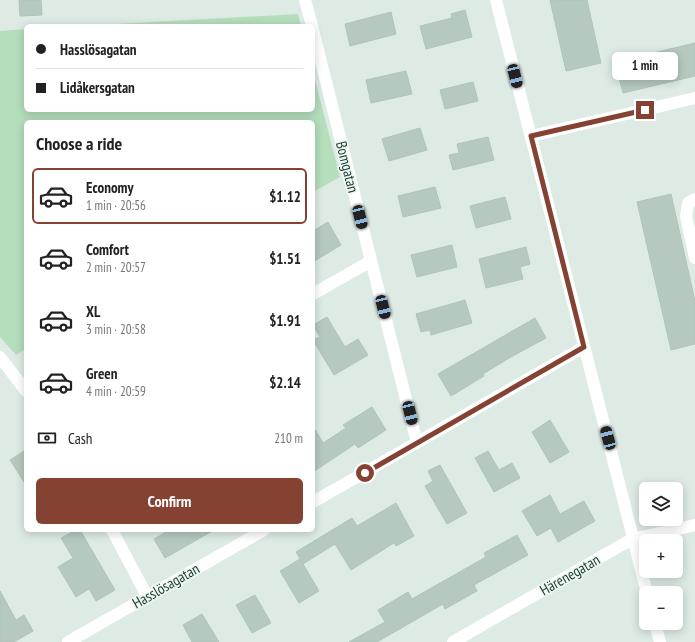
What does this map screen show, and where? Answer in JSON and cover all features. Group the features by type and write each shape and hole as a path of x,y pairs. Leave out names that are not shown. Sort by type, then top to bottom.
{"street":[{"path":"305,0 311,24"},
{"path":"496,0 645,586"},
{"name":"Bomgatan","path":"315,38 417,443"},
{"path":"531,136 695,98"},
{"path":"695,199 688,203 686,216 695,258"},
{"path":"315,293 371,261"},
{"path":"315,501 584,347"},
{"path":"0,358 24,388"},
{"name":"Härenegatan","path":"453,642 632,539 695,525"},
{"path":"113,532 147,596"},
{"name":"Hasslösagatan","path":"68,642 260,532"},
{"path":"657,630 660,642"}],"green space":[{"path":"298,14 300,24 116,24"},
{"path":"24,29 24,112 315,112 315,80 340,177 315,191 315,120 24,120 24,350 16,355 0,337 0,31"}],"building":[{"path":"19,0 41,0 42,15 20,16"},
{"path":"550,0 587,0 601,63 566,71"},
{"path":"465,10 472,37 426,49 420,26 452,18 451,14"},
{"path":"391,12 396,34 350,46 345,24"},
{"path":"695,43 695,76 623,93 615,62"},
{"path":"406,71 412,94 371,103 366,80"},
{"path":"473,82 478,101 445,109 440,90"},
{"path":"420,128 427,150 389,161 382,139"},
{"path":"488,137 494,160 453,170 449,155 459,153 457,144"},
{"path":"435,187 441,208 403,217 398,196"},
{"path":"671,194 695,301 695,344 671,350 637,202"},
{"path":"505,197 511,219 476,228 470,206"},
{"path":"328,222 341,245 315,261 315,230"},
{"path":"452,245 457,267 417,277 411,255"},
{"path":"526,247 530,264 520,267 523,279 486,288 479,259"},
{"path":"465,300 472,323 431,335 430,330 421,332 416,314"},
{"path":"327,317 345,347 358,339 368,355 334,375 315,343 315,339 320,337 315,328 315,324"},
{"path":"535,318 546,338 509,358 483,374 484,376 451,396 438,374"},
{"path":"372,407 386,430 358,448 355,444 315,471 315,429 323,443 346,428 343,425"},
{"path":"550,420 569,452 550,463 532,432"},
{"path":"24,451 24,482 10,460"},
{"path":"488,451 499,470 512,463 520,478 494,492 475,458"},
{"path":"440,465 467,513 447,524 425,486 433,481 428,471"},
{"path":"550,495 560,514 584,501 595,521 558,542 551,528 537,536 522,511"},
{"path":"396,503 414,536 396,546 394,543 351,570 335,544 303,564 296,552 352,518 357,526"},
{"path":"72,532 81,532 115,590 96,601 89,589 76,597 58,567 73,558 61,538"},
{"path":"166,532 210,532 165,558 154,539"},
{"path":"517,535 528,555 474,585 477,591 445,609 443,604 377,642 349,642 385,622 378,610 408,592 412,599 486,557 484,553"},
{"path":"300,559 319,591 299,603 280,571"},
{"path":"0,591 16,620 24,615 33,631 14,642 0,642"},
{"path":"255,595 271,623 252,633 236,605"},
{"path":"202,614 219,642 192,642 183,625"}],"route":[{"path":"365,473 584,347 531,136 645,110"}]}
